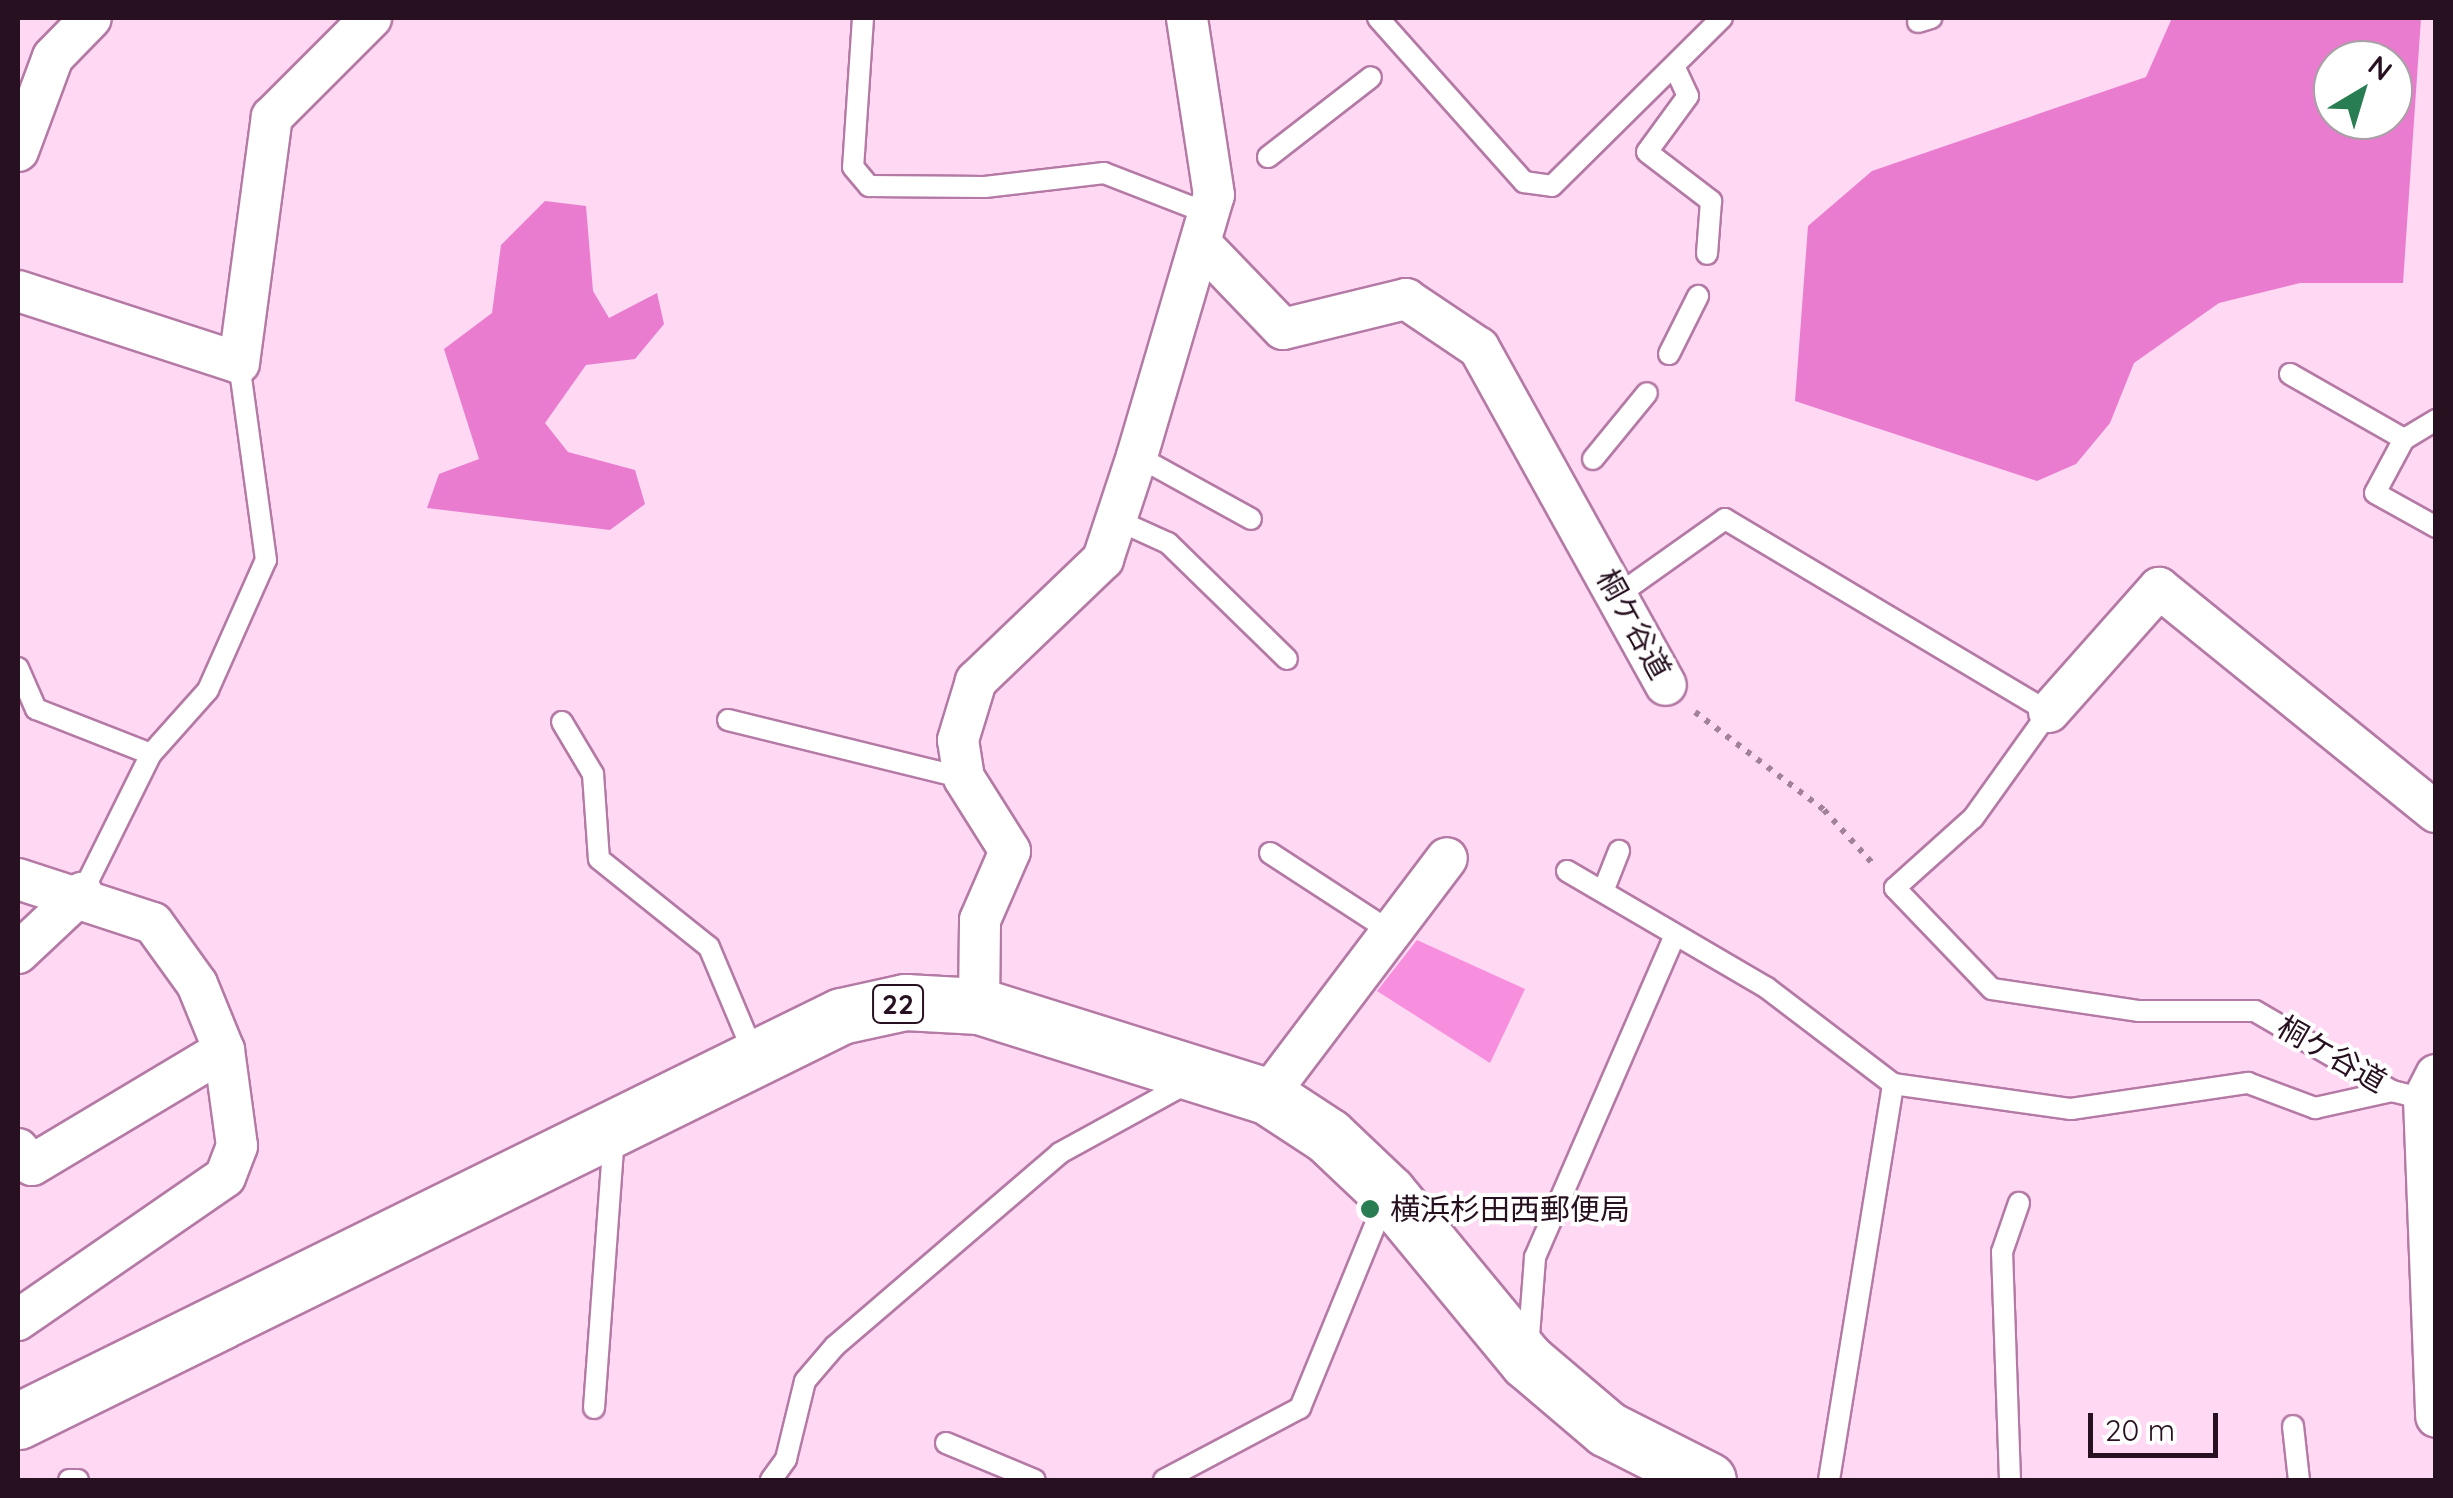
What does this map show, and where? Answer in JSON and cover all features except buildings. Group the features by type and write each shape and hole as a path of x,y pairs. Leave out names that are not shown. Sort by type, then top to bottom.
{"main road":[{"name":"22","path":"18,1421 614,1134 841,1016 905,1002 979,1006 1267,1096 1328,1136 1388,1193 1528,1361 1607,1429 1698,1478"}],"street":[{"path":"18,152 53,57 91,18"},
{"path":"18,291 239,363 272,117 371,18"},
{"path":"979,1006 980,920 1010,851 964,778 958,740 976,680 1104,559 1223,190 1186,18"},
{"name":"桐ケ谷道","path":"1203,246 1283,329 1406,298 1434,313 1479,348 1574,473 1618,595 1666,685"},
{"path":"2049,712 2158,588 2436,812"},
{"path":"1267,1096 1447,858"},
{"path":"18,879 82,894 153,923 197,984 224,1050 237,1146 225,1177 18,1320"},
{"path":"18,953 82,894"},
{"path":"18,1149 32,1164 224,1050"},
{"path":"2417,1088 2436,1416"}],"lane":[{"path":"863,18 854,167 869,186 985,187 1104,173 1197,209 1223,190"},
{"path":"1378,18 1524,182 1552,186 1722,18"},
{"path":"1674,66 1688,96 1646,152 1711,201 1707,254"},
{"path":"1268,157 1370,77"},
{"path":"1669,354 1698,296"},
{"path":"82,894 151,754 208,690 266,560 239,363"},
{"path":"2290,374 2404,439"},
{"path":"1574,473 1647,393"},
{"path":"2436,420 2404,439 2374,492 2436,527"},
{"path":"1138,456 1251,519"},
{"path":"1117,520 1168,543 1287,658"},
{"path":"1618,595 1725,520 2049,712 1973,818 1895,888"},
{"path":"18,668 36,709 151,754"},
{"path":"728,720 964,778"},
{"path":"562,722 593,774 599,859 709,946 756,1060"},
{"path":"1604,889 1620,851"},
{"path":"1270,853 1391,932"},
{"path":"1567,871 1604,889 1767,988 1892,1084 2071,1109 2248,1082 2314,1108 2417,1088"},
{"name":"桐ケ谷道","path":"1895,888 1992,989 2139,1012 2255,1010 2417,1088"},
{"path":"1528,1361 1534,1258 1675,935"},
{"path":"771,1480 786,1458 805,1380 835,1346 1060,1153 1139,1117 1201,1074"},
{"path":"1829,1480 1892,1084"},
{"path":"594,1408 611,1270 614,1134"},
{"path":"1164,1480 1300,1408 1388,1193"},
{"path":"2010,1480 2002,1252 2018,1203"},
{"path":"2293,1426 2299,1480"},
{"path":"946,1443 1035,1480"},
{"path":"69,1480 78,1480"}],"path":[{"name":"桐ケ谷道","path":"1666,685 1824,810 1895,888"}],"shaded area":[{"path":"2172,18 2421,18 2413,136 2413,40 2313,40 2313,140 2413,140 2403,283 2300,283 2219,303 2134,363 2110,423 2076,464 2037,481 1795,401 1808,226 1872,171 2146,77"},
{"path":"545,201 586,206 593,291 609,318 657,293 664,324 635,359 586,365 545,423 568,452 635,470 645,504 610,530 427,508 439,474 479,459 444,349 492,313 501,245"},
{"path":"1417,940 1525,989 1490,1063 1377,991"}],"place":[{"name":"横浜杉田西郵便局","path":"1370,1209"}]}
